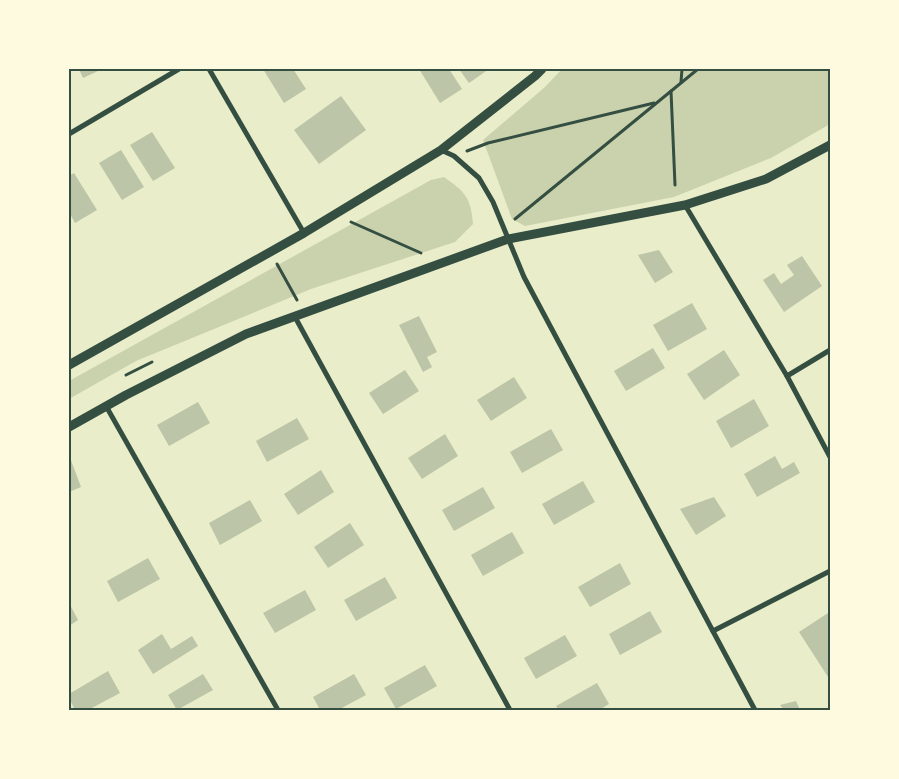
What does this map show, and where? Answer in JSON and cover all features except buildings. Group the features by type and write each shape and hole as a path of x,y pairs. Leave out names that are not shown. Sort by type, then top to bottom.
{"street":[{"path":"69,134 179,69"},
{"path":"209,69 304,234"},
{"path":"69,365 304,234 441,150 542,69"},
{"path":"69,427 246,334 508,239 685,205 766,178 830,144"},
{"path":"441,150 454,156 480,178 493,202 524,278 756,710"},
{"path":"685,205 787,376 830,457"},
{"path":"295,317 510,710"},
{"path":"787,376 830,350"},
{"path":"106,406 278,710"},
{"path":"713,631 830,571"}],"path":[{"path":"681,82 682,69"},
{"path":"504,228 698,69"},
{"path":"671,91 675,185"},
{"path":"454,156 488,143 657,103"},
{"path":"334,215 443,263"},
{"path":"271,252 304,313"}],"green space":[{"path":"562,69 830,69 830,124 771,158 674,197 525,226 512,219 483,140 545,87"},
{"path":"444,177 462,191 471,207 473,224 455,242 311,289 136,361 69,399 69,381 431,180"}]}
